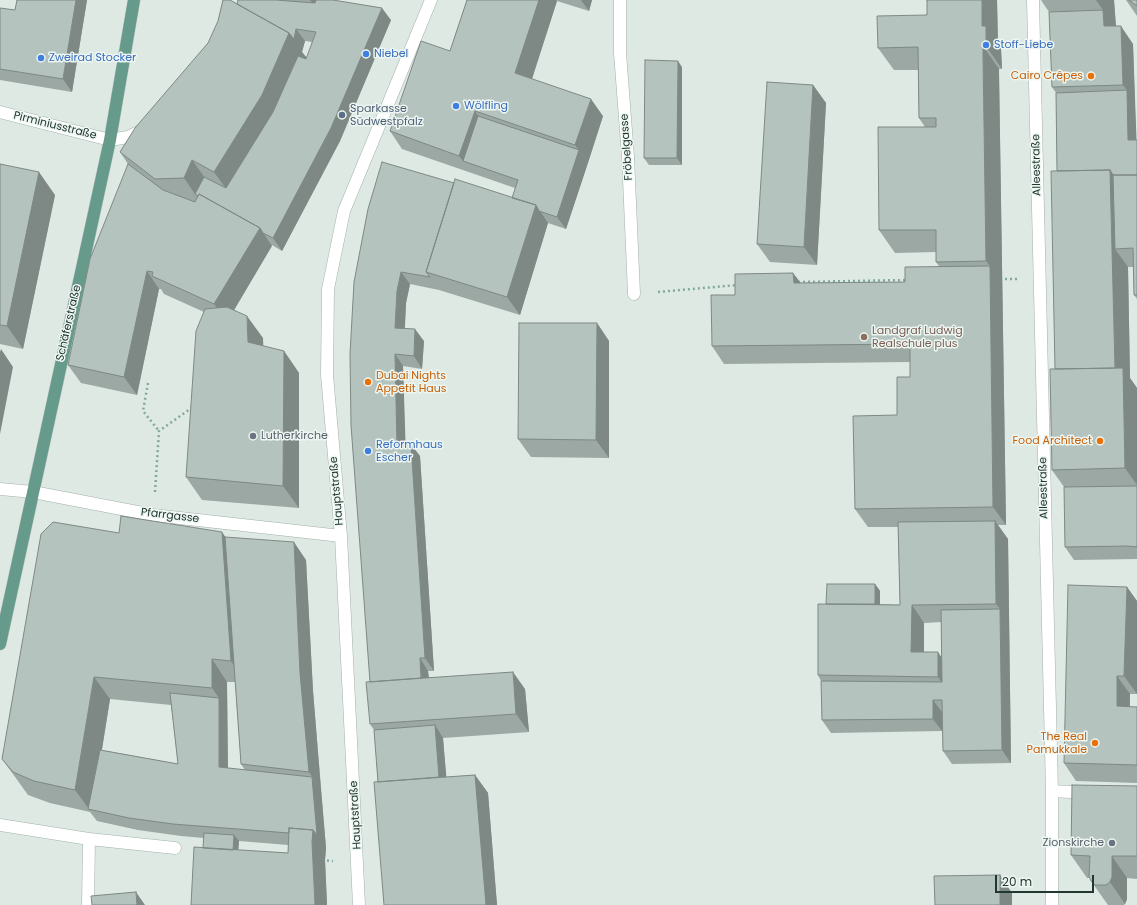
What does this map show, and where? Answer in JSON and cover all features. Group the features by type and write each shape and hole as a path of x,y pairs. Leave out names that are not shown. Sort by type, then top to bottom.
{"main road":[{"name":"Schäferstraße","path":"0,644 110,140 134,0"}],"street":[{"name":"Fröbelgasse","path":"620,0 620,53 628,157 634,294"},
{"name":"Alleestraße","path":"1033,0 1052,791 1052,905"},
{"name":"Hauptstraße","path":"359,905 341,536 327,375 328,289 344,211 426,2"},
{"name":"Pirminiusstraße","path":"0,112 110,140"},
{"path":"110,140 128,137 155,122"},
{"name":"Pfarrgasse","path":"0,488 33,492 153,515 341,536"},
{"path":"1052,791 1098,793"},
{"path":"0,825 89,838 175,848"},
{"path":"88,905 89,838"}],"path":[{"path":"992,279 1039,278"},
{"path":"796,282 914,280"},
{"path":"634,294 742,284"},
{"path":"148,383 143,411 159,431 153,515"},
{"path":"159,431 196,405"},
{"path":"316,860 334,861"}],"building":[{"path":"17,0 76,0 63,79 0,69 0,8 15,10"},
{"path":"223,0 230,0 289,33 262,95 214,172 192,160 184,178 155,179 120,152 135,128 208,43 218,21"},
{"path":"238,0 276,0 315,3 316,0 333,0 382,8 331,128 273,238 263,233 260,228 199,194 198,196 195,194 204,177 226,188 273,112 298,56 306,59 316,32 296,29 294,39 289,33 237,4"},
{"path":"467,0 539,0 515,73 591,99 575,145 475,111 459,156 390,131 421,41 450,51"},
{"path":"927,0 982,0 982,26 986,26 986,46 983,46 983,55 986,261 936,262 936,230 879,230 878,127 936,127 936,118 919,118 918,47 878,48 877,16 927,15"},
{"path":"1129,0 1137,0 1137,6"},
{"path":"1103,10 1104,26 1121,26 1123,85 1052,87 1049,12"},
{"path":"645,60 678,61 677,158 644,158"},
{"path":"767,82 813,85 804,247 757,244"},
{"path":"1127,90 1128,140 1137,140 1137,175 1113,175 1110,170 1057,171 1056,93"},
{"path":"478,116 579,150 557,217 539,211 536,205 512,198 518,180 463,161"},
{"path":"382,162 454,183 426,272 430,277 401,272 397,291 395,328 415,329 414,356 395,354 397,445 411,444 425,658 420,658 421,678 370,682 351,425 350,354 354,282 368,209"},
{"path":"0,164 39,172 7,326 0,325"},
{"path":"128,164 163,190 195,202 199,194 260,228 214,304 152,276 153,272 147,271 124,377 68,365 90,259"},
{"path":"1110,170 1115,368 1055,369 1051,171"},
{"path":"1113,175 1137,175 1137,295 1134,295 1133,248 1115,249"},
{"path":"455,179 536,205 507,297 426,272"},
{"path":"990,266 993,507 855,509 853,416 897,415 897,377 910,377 910,344 712,346 711,295 735,295 735,274 793,273 794,283 905,282 905,267"},
{"name":"Lutherkirche","path":"227,307 247,316 248,342 284,351 283,486 186,477 196,331 205,309"},
{"path":"519,323 597,323 596,440 518,439"},
{"path":"1123,368 1125,468 1052,470 1050,369"},
{"path":"1137,486 1137,547 1065,547 1064,487"},
{"path":"121,516 222,532 231,661 212,659 212,688 94,677 75,790 34,781 13,772 2,759 41,534 53,522 119,533"},
{"path":"995,521 996,604 912,605 911,652 938,652 938,677 818,675 818,604 900,605 898,522"},
{"path":"225,537 294,542 300,673 309,772 241,764"},
{"path":"827,584 875,584 875,604 826,604"},
{"path":"1068,585 1127,587 1124,676 1117,676 1117,706 1137,707 1137,765 1064,763"},
{"path":"1000,609 1002,750 943,751 942,700 933,700 933,719 822,720 821,681 942,682 941,610"},
{"path":"513,672 516,714 370,724 366,682"},
{"path":"170,693 219,698 219,767 312,777 317,835 313,830 289,828 289,833 173,824 129,818 88,809 100,750 178,764"},
{"path":"435,725 439,777 378,782 374,730"},
{"path":"475,775 486,905 384,905 374,782"},
{"path":"1072,785 1137,786 1137,856 1112,856 1112,877 1110,882 1106,885 1095,885 1091,881 1089,876 1090,856 1071,855"},
{"path":"289,828 313,830 312,842 315,905 191,905 194,847 288,853"},
{"path":"204,833 234,835 233,850 203,848"},
{"path":"1000,875 1000,905 935,905 934,876"},
{"path":"136,892 137,905 92,905 91,896"}],"place":[{"name":"Stoff-Liebe","path":"986,45"},
{"name":"Niebel","path":"366,54"},
{"name":"Zweirad Stocker","path":"41,58"},
{"name":"Cairo Crêpes","path":"1091,76"},
{"name":"Wölfling","path":"456,106"},
{"name":"Sparkasse Südwestpfalz","path":"342,115"},
{"name":"Landgraf Ludwig Realschule plus","path":"864,337"},
{"name":"Dubai Nights Appetit Haus","path":"368,382"},
{"name":"Lutherkirche","path":"253,436"},
{"name":"Food Architect","path":"1100,441"},
{"name":"Reformhaus Escher","path":"368,451"},
{"name":"The Real Pamukkale","path":"1095,743"},
{"name":"Zionskirche","path":"1112,843"}]}
